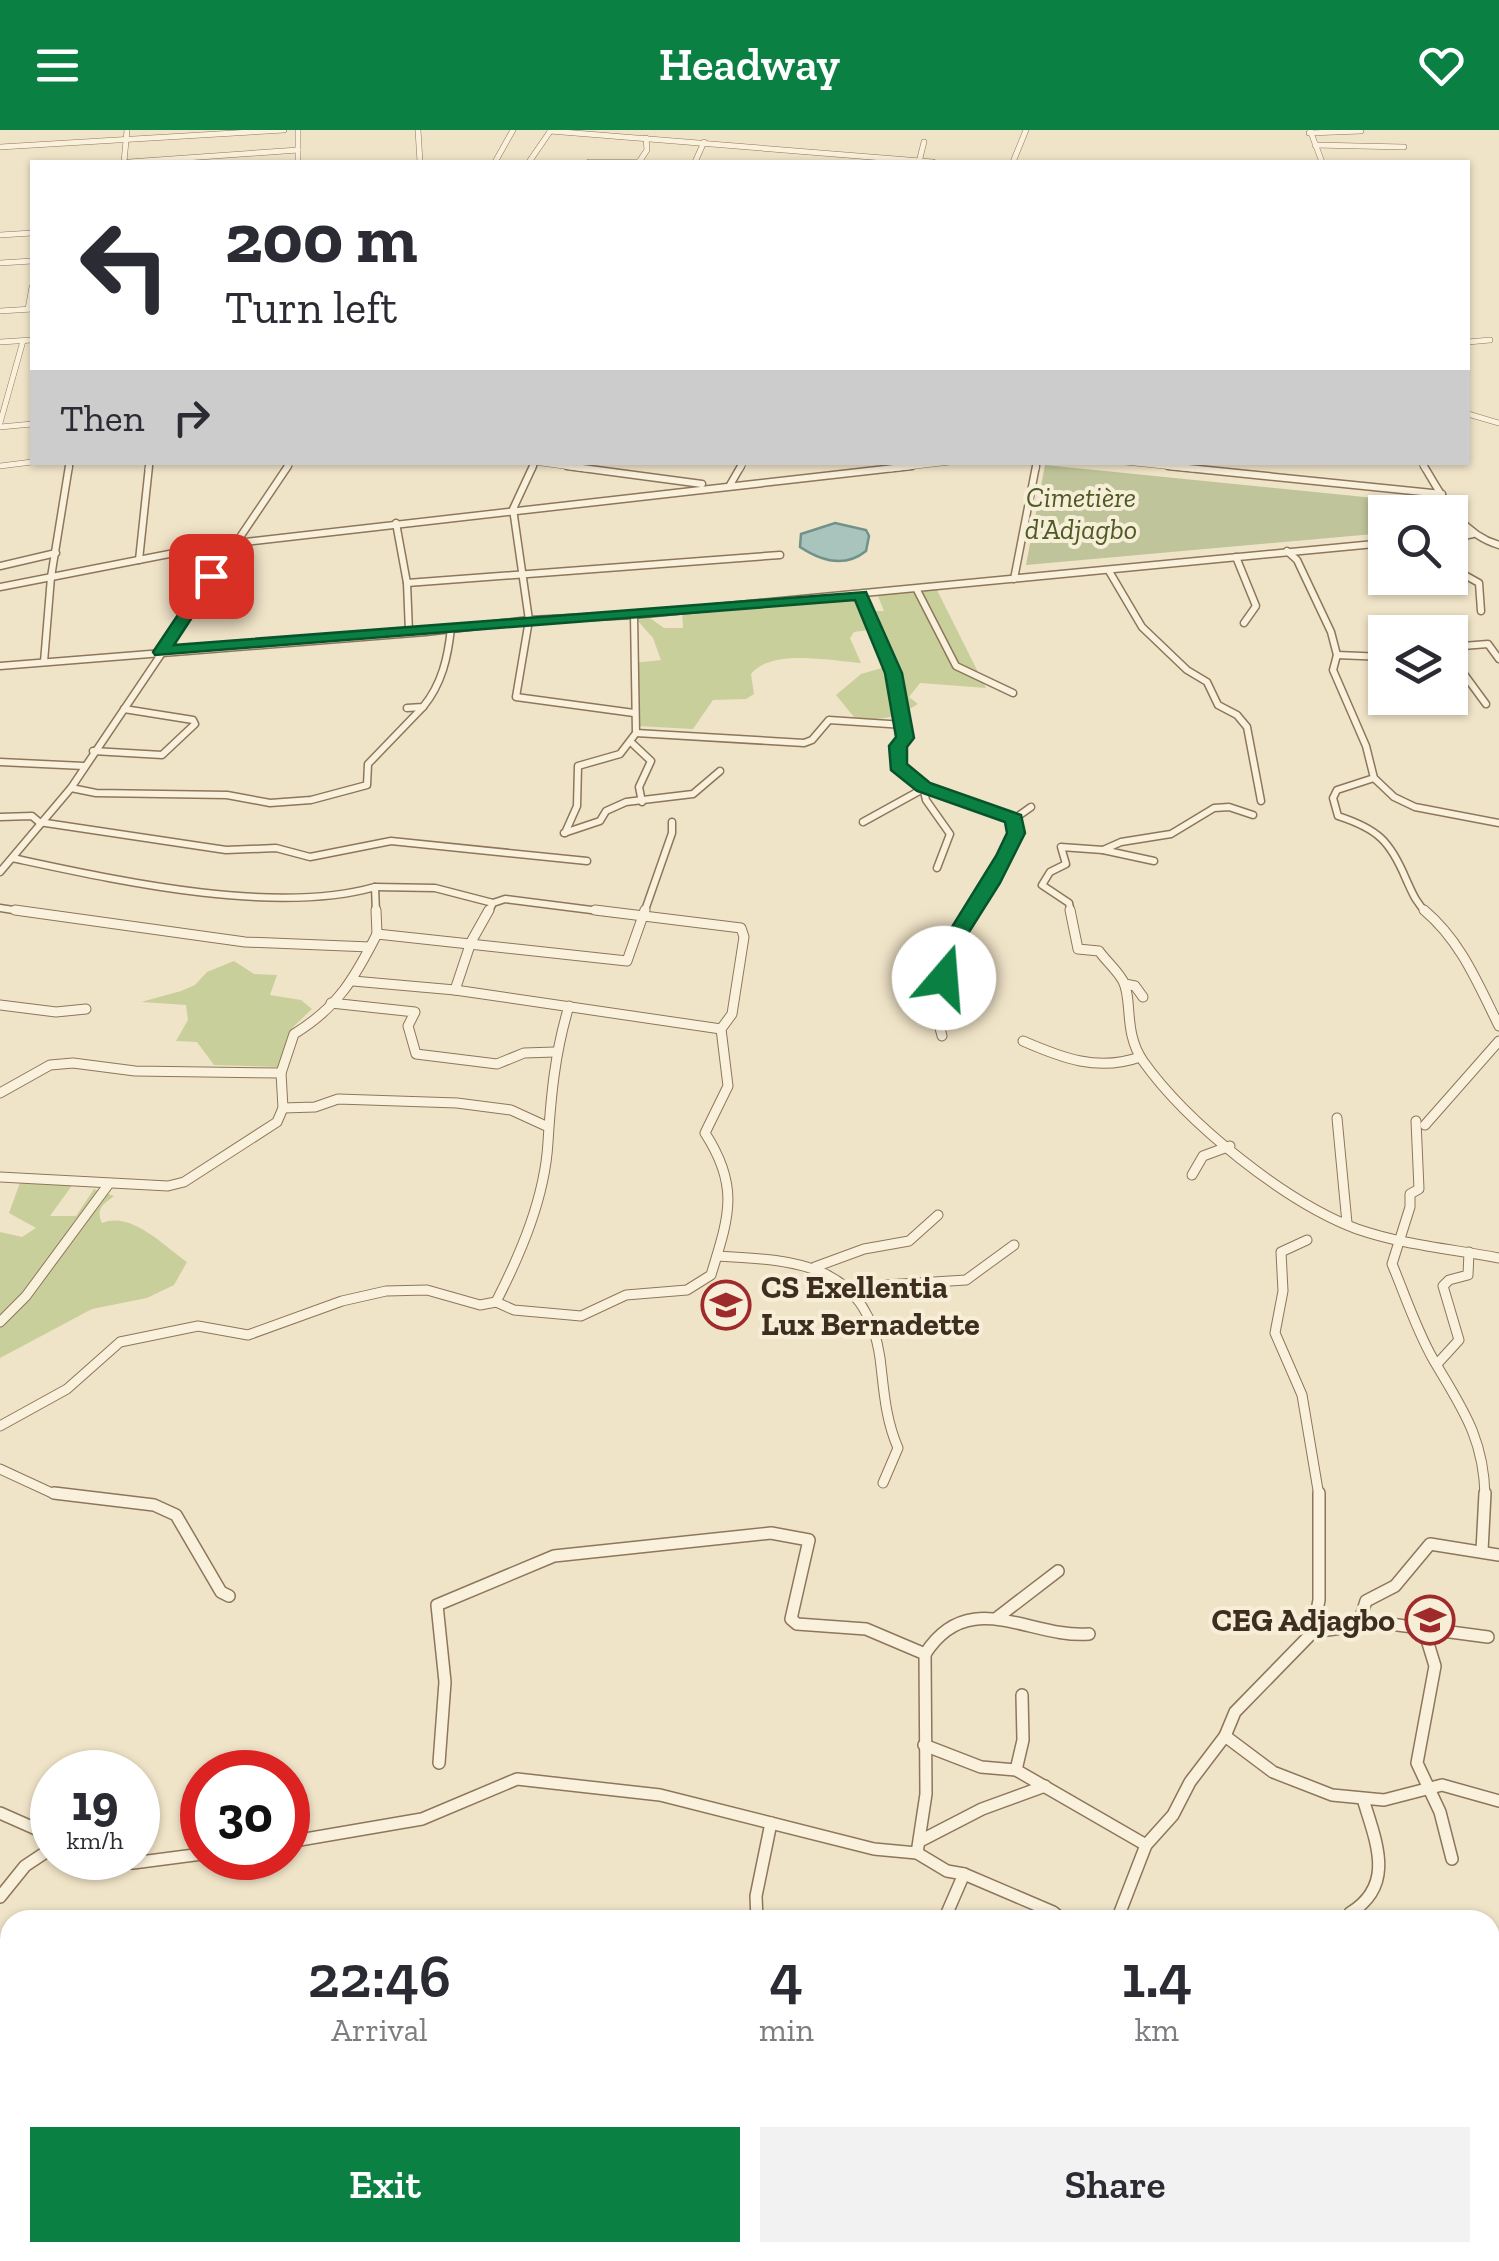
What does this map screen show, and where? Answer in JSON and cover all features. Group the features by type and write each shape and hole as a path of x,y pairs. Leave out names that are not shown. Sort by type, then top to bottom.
{"street":[{"path":"126,160 128,130"},
{"path":"0,146 188,132 284,130"},
{"path":"298,130 298,160"},
{"path":"418,130 420,160"},
{"path":"495,160 512,130"},
{"path":"1014,160 1026,130"},
{"path":"530,160 551,131 898,160"},
{"path":"1321,160 1310,132 1360,131"},
{"path":"640,160 648,150 646,138"},
{"path":"696,160 704,142"},
{"path":"920,160 924,142"},
{"path":"1316,145 1404,147"},
{"path":"196,160 298,150"},
{"path":"0,235 30,233"},
{"path":"0,263 30,261"},
{"path":"0,311 30,309"},
{"path":"23,340 0,425 30,424"},
{"path":"0,342 30,340"},
{"path":"1470,342 1490,340"},
{"path":"1470,415 1499,423"},
{"path":"0,466 30,462"},
{"path":"44,662 51,577 70,465"},
{"path":"139,560 149,465"},
{"path":"0,872 71,788 289,465"},
{"path":"533,465 513,509 529,620 516,698 634,713"},
{"path":"557,465 720,486"},
{"path":"730,485 742,465"},
{"path":"0,588 233,544 921,465"},
{"path":"1014,579 1036,465"},
{"path":"1155,465 1442,494"},
{"path":"1423,465 1473,534 1487,544 1499,545"},
{"path":"396,523 407,583 409,632"},
{"path":"1468,535 1473,534"},
{"path":"0,666 529,620 634,615 1368,545"},
{"path":"1287,552 1296,560 1317,600 1337,655 1334,670 1366,746 1374,778 1394,797 1415,808 1499,823"},
{"path":"0,566 56,553"},
{"path":"407,583 780,554"},
{"path":"1236,557 1256,606 1244,623"},
{"path":"1109,571 1142,626 1187,670 1207,682 1218,706 1236,715 1247,727 1261,801"},
{"path":"1468,576 1479,583 1482,611"},
{"path":"917,590 956,666 1013,693"},
{"path":"860,595 894,673 905,738 898,746 898,766 922,788 950,834 937,868"},
{"path":"634,615 633,744 620,757 578,766 577,806 564,833 600,821 603,812 616,803 690,796 720,771"},
{"path":"71,788 96,793 227,795 270,803 311,800 367,785 368,764 423,707 444,670 451,628"},
{"path":"1468,646 1488,644 1499,659"},
{"path":"1337,655 1368,656"},
{"path":"1468,680 1486,704"},
{"path":"407,708 423,707"},
{"path":"93,751 162,755 195,724 192,720 124,709"},
{"path":"636,733 804,743 812,740 829,720 904,725"},
{"path":"633,744 651,761 638,787 642,802"},
{"path":"0,762 84,766"},
{"path":"1374,778 1337,790 1333,798 1338,816 1391,844 1418,905 1446,928 1499,1026"},
{"path":"864,822 922,788 1014,819"},
{"path":"1014,819 1031,807"},
{"path":"1103,850 1112,844 1180,830 1211,808 1230,808 1253,815"},
{"path":"0,817 32,816 39,822 226,850 276,848 310,857 390,841 587,861"},
{"path":"942,1036 933,1000 941,995 947,951 990,883 992,872 1004,859 1016,833 1014,819"},
{"path":"377,934 627,960 646,914 672,822"},
{"path":"1142,997 1134,986 1125,984 1098,951 1078,950 1069,904 1042,885 1050,872 1066,864 1062,847 1103,850 1154,862"},
{"path":"0,1426 34,1404 68,1390 120,1342 198,1326 248,1335 342,1301 386,1291 427,1290 480,1305 496,1302 514,1310 581,1316 626,1295 676,1292 699,1286 711,1275 731,1209 724,1184 725,1164 705,1133 728,1086 720,1029 732,1014 744,937 741,928 646,914 493,902 456,892 400,885 338,895 214,891 90,875 12,858"},
{"path":"0,1177 168,1186 184,1182 277,1122 283,1108 282,1073 294,1034 322,1017 353,981 377,934 374,888"},
{"path":"455,990 472,942 493,902"},
{"path":"0,908 245,942 370,947"},
{"path":"353,981 455,990 720,1029"},
{"path":"1125,984 1124,997 1140,1057 1190,1113 1283,1186 1336,1220 1398,1239 1499,1258"},
{"path":"330,1004 415,1012 408,1026 412,1049 424,1055 496,1064 524,1053 555,1052"},
{"path":"0,1006 56,1012 86,1009"},
{"path":"496,1302 520,1253 530,1220 548,1141 546,1126 555,1052 569,1006"},
{"path":"1482,1551 1488,1501 1481,1474 1482,1448 1475,1425 1464,1418 1457,1394 1438,1363 1392,1264 1410,1208 1410,1194 1418,1190 1420,1123 1499,1041"},
{"path":"1022,1042 1092,1065 1125,1064 1140,1057"},
{"path":"0,1093 50,1065 73,1063 135,1072 282,1073"},
{"path":"283,1108 315,1108 338,1099 413,1100 511,1110 546,1126"},
{"path":"1338,1118 1347,1223"},
{"path":"1192,1175 1203,1156 1230,1146"},
{"path":"0,1322 26,1296 108,1185"},
{"path":"815,1268 864,1248 909,1240 938,1215"},
{"path":"1120,1910 1146,1845 1173,1815 1190,1782 1225,1736 1235,1712 1312,1632 1318,1600 1321,1509 1302,1395 1276,1333 1284,1291 1280,1252 1307,1240"},
{"path":"851,1296 885,1285 966,1280 1014,1245"},
{"path":"1438,1363 1458,1340 1443,1286 1449,1280 1468,1275 1469,1252"},
{"path":"718,1256 786,1260 815,1268 851,1296 874,1327 881,1361 884,1420 898,1448 883,1483"},
{"path":"0,1469 52,1493 154,1505 176,1515 220,1592 229,1596"},
{"path":"439,1763 445,1682 437,1605 554,1556 771,1533 794,1535 809,1540 791,1619 797,1624 866,1629 925,1654"},
{"path":"1360,1620 1366,1601 1395,1586 1430,1544 1499,1555"},
{"path":"919,1847 926,1794 925,1654 931,1641 962,1624 998,1617 1013,1609 1045,1576 1058,1572"},
{"path":"998,1617 1026,1622 1055,1635 1089,1634"},
{"path":"1312,1632 1342,1628 1360,1620 1488,1637"},
{"path":"1424,1630 1435,1666 1417,1763 1440,1812 1452,1859"},
{"path":"1016,1770 1023,1740 1022,1696"},
{"path":"1225,1736 1239,1750 1291,1781 1332,1795 1396,1798 1442,1785 1499,1801"},
{"path":"924,1745 995,1770 1016,1770 1146,1845"},
{"path":"310,1838 422,1818 517,1780 660,1795 874,1849 919,1847 982,1808 1045,1786"},
{"path":"1355,1910 1370,1900 1376,1888 1376,1845 1363,1799"},
{"path":"0,1813 30,1826"},
{"path":"757,1910 756,1896 772,1823"},
{"path":"919,1847 947,1871 964,1874 1047,1910"},
{"path":"0,1897 30,1863"},
{"path":"948,1910 964,1874"}],"green space":[{"name":"Cimetière d'Adjagbo","path":"1045,465 1368,497 1368,535 1026,565"},
{"path":"935,586 986,688 920,683 909,697 918,704 909,709 887,718 854,717 836,695 861,674 882,668 884,651 869,611 884,611 876,591"},
{"path":"856,596 870,630 854,632 850,638 861,663 803,658 773,661 751,674 754,694 746,699 713,700 693,729 637,726 633,663 661,660 653,638 637,620 650,618 664,628 683,628 682,610"},
{"path":"234,961 254,974 277,975 270,995 301,1000 312,1009 293,1027 279,1067 214,1065 197,1042 176,1041 188,1020 186,1005 141,1002 195,985 207,972"},
{"path":"21,1180 73,1184 50,1216 76,1216 94,1189 114,1196 100,1210 102,1223 135,1226 187,1262 174,1285 147,1298 92,1309 0,1358 0,1232 22,1237 36,1228 9,1213"}],"water":[{"path":"835,523 866,530 866,551 850,560 833,561 800,547 801,534"}],"place":[{"name":"CS Exellentia Lux Bernadette","path":"726,1305"},
{"name":"CEG Adjagbo","path":"1430,1620"}],"route":[{"path":"211,576 161,652 860,595 894,673 905,738 898,746 898,766 923,787 1014,819 1016,833 1004,859 992,872 990,883 947,951 944,978"}]}
